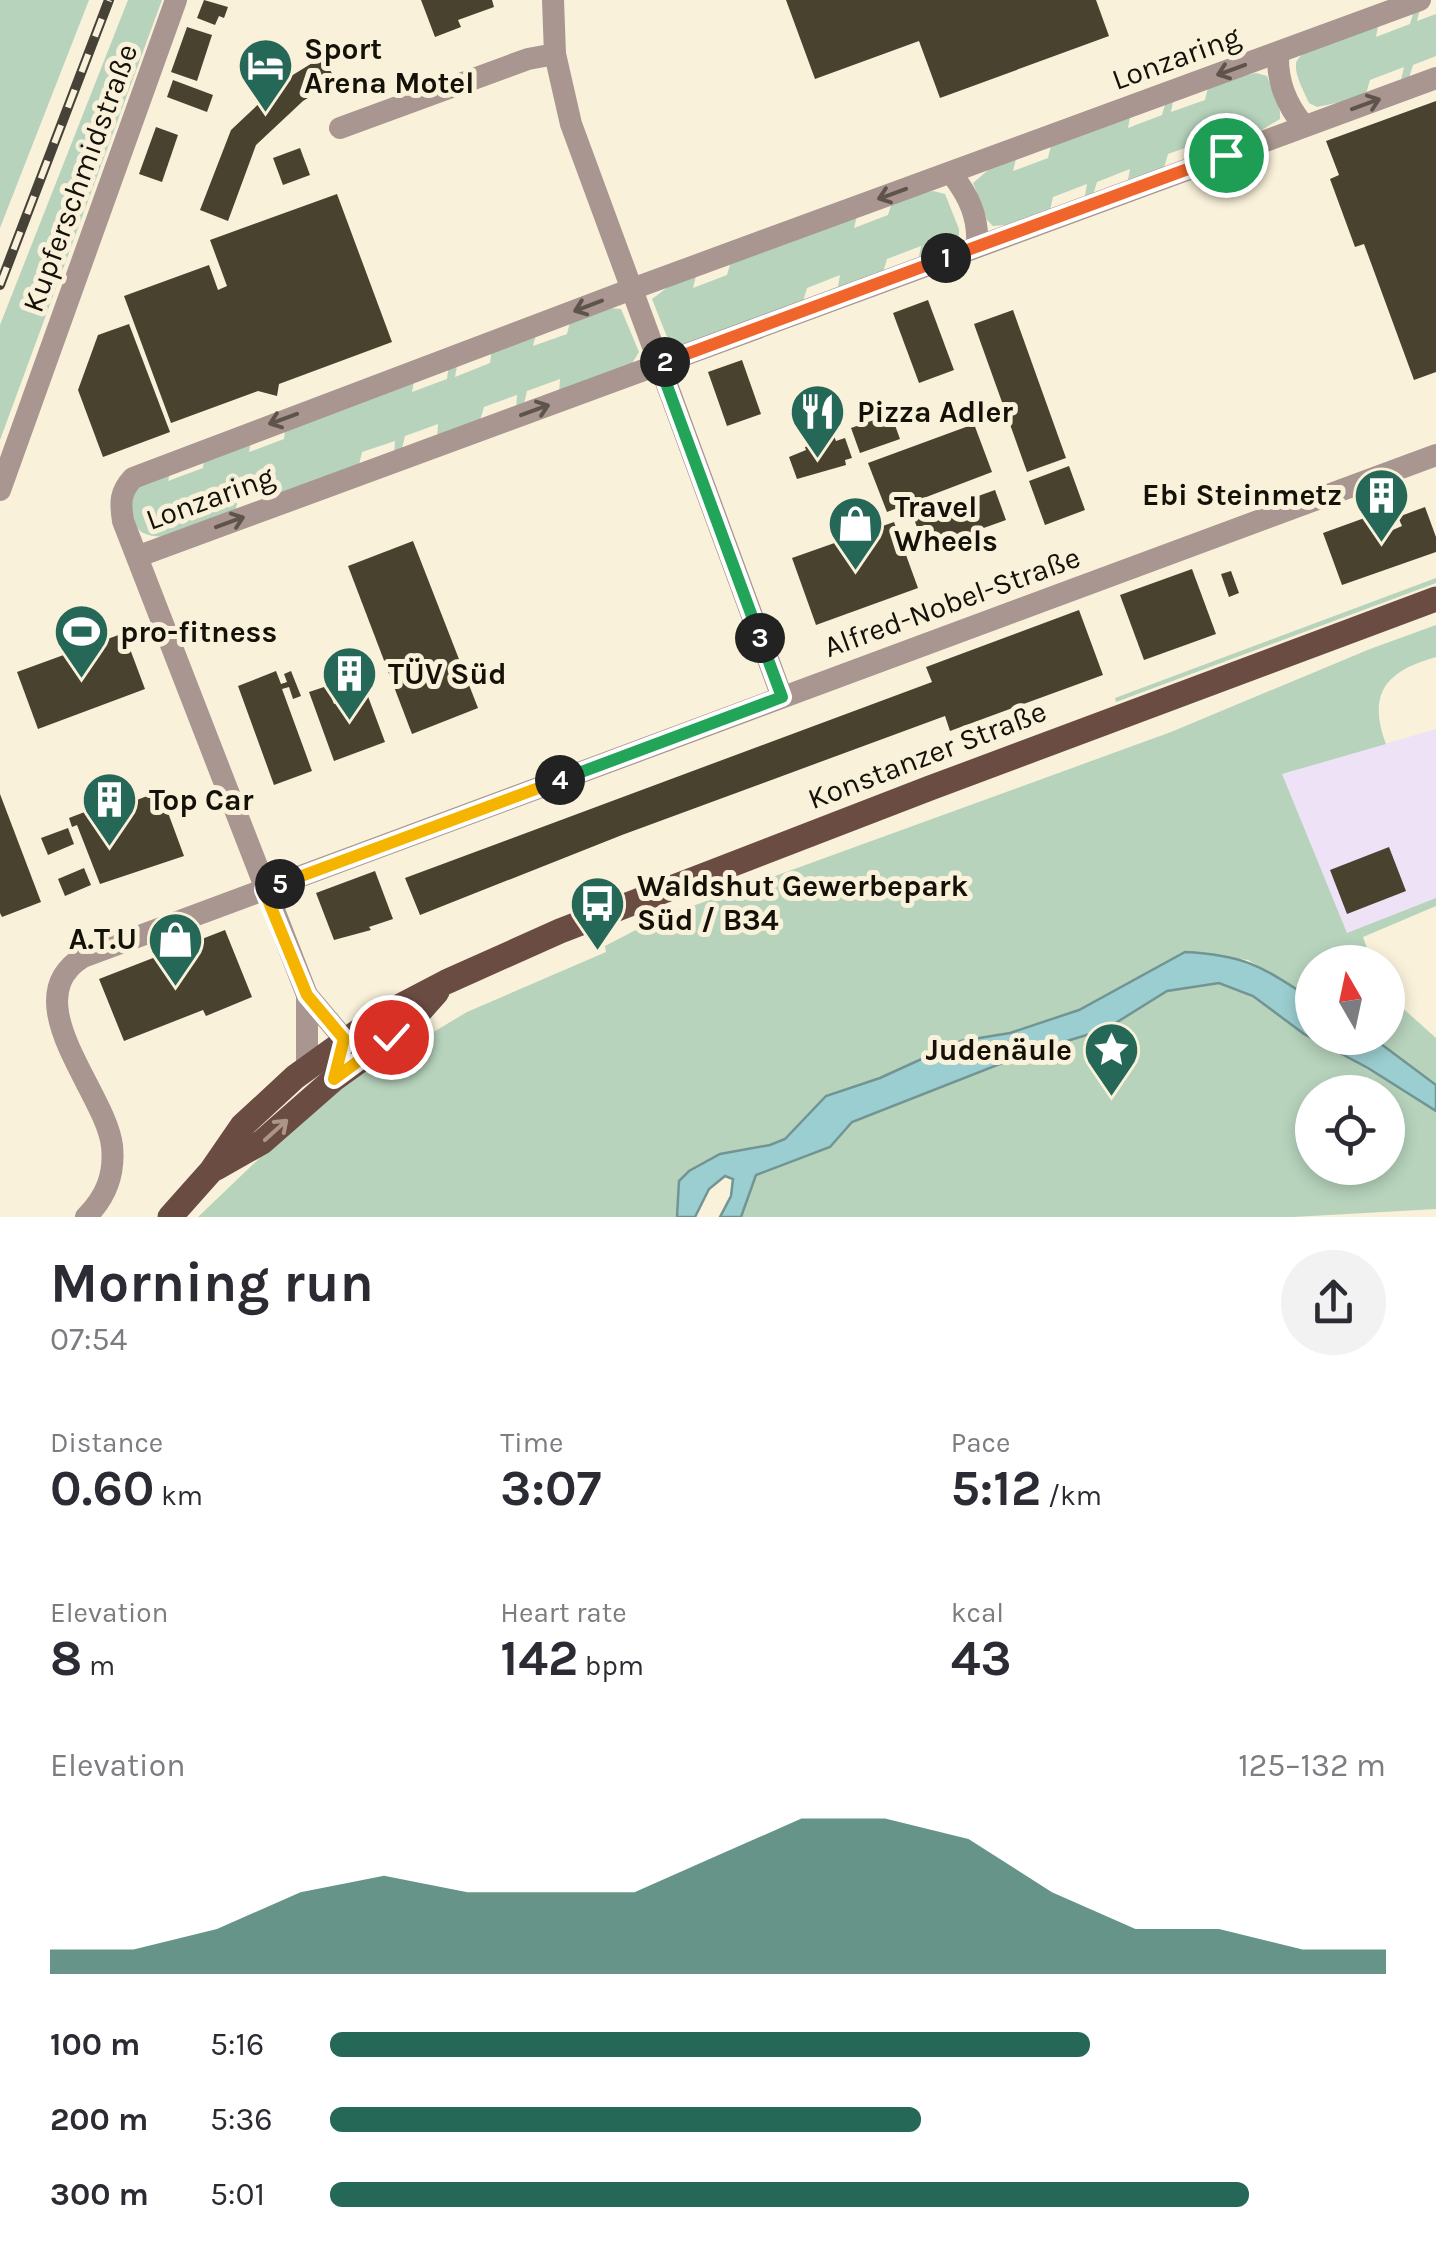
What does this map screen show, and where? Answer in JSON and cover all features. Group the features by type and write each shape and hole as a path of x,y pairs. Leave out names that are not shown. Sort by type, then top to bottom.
{"main road":[{"name":"Konstanzer Straße","path":"170,1217 211,1171 242,1126 306,1067 390,1010 446,982 560,931 930,788 1436,600"},
{"name":"Konstanzer Straße","path":"211,1171 262,1142 334,1079 405,1028 446,982"}],"street":[{"name":"Kupferschmidstraße","path":"0,490 176,0"},
{"path":"553,0 555,54 571,124 782,697"},
{"name":"Lonzaring","path":"1420,0 172,460 133,478 123,489 123,520 139,556 1436,78"},
{"path":"1278,53 1283,92 1304,126"},
{"path":"340,128 528,60 555,54"},
{"path":"951,172 972,207 978,227 977,246"},
{"name":"Alfred-Nobel-Straße","path":"86,1217 100,1203 111,1176 112,1143 66,1041 55,993 67,967 106,947 1436,455"},
{"path":"139,556 307,995 344,1039 334,1079"},
{"path":"306,1067 307,995"}],"shaded area":[{"path":"1436,729 1436,898 1347,934 1281,774"}],"green space":[{"path":"0,0 89,0 0,228"},
{"path":"128,0 162,0 0,440 0,325"},
{"path":"1421,5 1417,21 1436,14 1436,56 1413,65 1408,81 1400,84 1404,67 1370,80 1365,97 1317,107 1309,103 1296,65 1307,51 1379,21 1376,37 1410,24 1415,7"},
{"path":"1256,73 1267,76 1280,119 1242,142 1246,126 1212,138 1207,155 1199,158 1202,142 1168,154 1163,171 1127,185 1130,169 1097,182 1092,198 1084,201 1087,184 1053,197 1049,214 1017,224 993,226 987,220 973,183 994,165 1017,155 1013,171 1048,158 1052,141 1131,112 1128,128 1162,115 1167,98 1174,96 1171,112 1205,100 1209,83"},
{"path":"933,191 945,194 959,229 959,237 936,255 918,262 921,246 887,259 882,276 837,292 840,275 807,288 802,305 683,345 669,342 652,299 672,284 697,272 693,288 727,275 732,258 858,212 854,228 888,215 893,199"},
{"path":"608,308 621,309 639,352 631,365 559,394 560,379 527,391 523,408 516,410 517,395 484,407 479,424 437,439 438,424 405,436 401,453 394,455 395,441 362,452 358,469 270,501 273,485 239,498 234,514 189,531 153,536 141,531 134,522 130,504 135,489 147,478 172,466 168,481 203,468 205,452 252,436 249,452 284,439 286,423 415,376 412,392 447,379 449,364 458,360 455,377 490,363 492,348 537,331 533,346 567,334 571,318"},
{"path":"1436,578 1436,583 1116,702 1115,698"},
{"path":"1436,625 1436,657 1393,677 1380,698 1386,744 1282,774 1347,933 1436,898 1436,906 1363,937 1366,945 1295,945 1295,989 1248,960 1185,952 1079,1010 1009,1033 961,1041 880,1078 826,1096 785,1139 679,1181 677,1217 198,1217 287,1132 388,1048 400,1052 467,1012 606,952 605,946 657,919 1171,732"},
{"name":"Judenäule","path":"1219,983 1252,996 1295,1027 1295,1055 1344,1055 1379,1075 1295,1075 1295,1185 1405,1185 1405,1091 1436,1111 1436,1209 1293,1217 741,1217 756,1174 830,1147 851,1122 1028,1053 1106,1029 1167,991"},
{"path":"1405,1010 1436,1038 1436,1085 1396,1055 1405,1055"}],"water":[{"path":"1185,952 1239,960 1295,988 1295,1027 1253,996 1219,983 1167,991 1106,1029 1028,1053 852,1122 830,1147 756,1175 741,1217 720,1217 731,1196 733,1179 725,1176 709,1189 695,1217 677,1217 679,1181 689,1171 720,1154 785,1139 826,1096 880,1078 961,1041 1010,1033 1079,1010"},
{"path":"1344,1055 1396,1055 1436,1085 1436,1111 1405,1091 1405,1075 1379,1075"}],"building":[{"path":"204,0 228,7 224,18 219,16 215,25 197,18"},
{"path":"421,0 492,0 494,7 458,20 461,27 435,37"},
{"path":"786,0 1096,0 1109,36 940,98 919,41 815,79"},
{"path":"187,27 212,35 197,81 171,72"},
{"path":"322,57 336,80 303,101 256,145 228,221 200,210 231,130 283,81"},
{"path":"173,80 213,95 207,112 167,97"},
{"path":"1436,101 1436,372 1414,380 1364,244 1355,247 1330,179 1339,175 1326,141"},
{"path":"156,127 178,135 162,182 139,174"},
{"path":"300,148 310,175 283,185 273,158"},
{"path":"337,194 392,342 279,384 277,396 258,391 171,423 124,296 209,265 218,290 227,286 210,240"},
{"path":"928,300 954,370 919,383 893,313"},
{"path":"1013,310 1066,458 1027,472 974,324"},
{"path":"129,324 170,432 103,457 78,390 98,335"},
{"path":"742,360 761,414 727,426 708,372"},
{"path":"891,414 900,439 860,453 851,428"},
{"path":"974,424 992,472 887,512 868,463"},
{"path":"834,436 836,441 845,438 852,458 845,460 846,465 797,479 789,457"},
{"path":"1069,466 1085,510 1045,525 1029,481"},
{"path":"995,490 1006,520 925,549 914,519"},
{"name":"Ebi Steinmetz","path":"1425,507 1436,537 1436,552 1342,585 1323,533 1381,512 1388,532 1402,526 1398,517"},
{"name":"Travel Wheels","path":"894,522 918,588 816,625 792,558"},
{"path":"413,541 478,708 412,734 348,566"},
{"path":"1192,569 1216,634 1144,660 1120,595"},
{"path":"1231,571 1239,593 1229,597 1221,574"},
{"path":"1079,610 1103,675 950,731 945,716 622,835 420,915 405,878 932,682 926,667"},
{"name":"pro-fitness","path":"124,633 145,689 38,729 17,672"},
{"path":"276,671 281,684 287,682 284,674 291,671 301,696 293,699 289,687 282,689 312,771 274,785 238,686"},
{"name":"TÜV Süd","path":"327,686 334,704 366,691 385,742 334,761 309,692"},
{"path":"160,791 184,856 100,884 77,825 72,827 69,818 103,805 106,812"},
{"path":"0,794 41,902 2,917 0,913"},
{"path":"68,828 74,844 48,855 41,838"},
{"path":"1389,847 1406,891 1347,914 1330,870"},
{"path":"84,868 91,885 65,896 58,879"},
{"path":"375,871 393,919 334,940 316,893"},
{"name":"A.T.U","path":"225,930 252,997 206,1016 203,1010 124,1041 99,979"}],"railway":[{"path":"0,285 109,0"}],"place":[{"name":"Sport Arena Motel","path":"265,115"},
{"name":"Pizza Adler","path":"818,461"},
{"name":"Ebi Steinmetz","path":"1381,544"},
{"name":"Travel Wheels","path":"855,573"},
{"name":"pro-fitness","path":"81,681"},
{"name":"TÜV Süd","path":"349,723"},
{"name":"Top Car","path":"110,849"},
{"name":"Waldshut Gewerbepark Süd / B34","path":"598,952"},
{"name":"A.T.U","path":"176,988"},
{"name":"Judenäule","path":"1111,1099"}],"route":[{"path":"391,1037 334,1079 344,1039 307,995 264,890 782,697 659,364 1226,155"}]}
